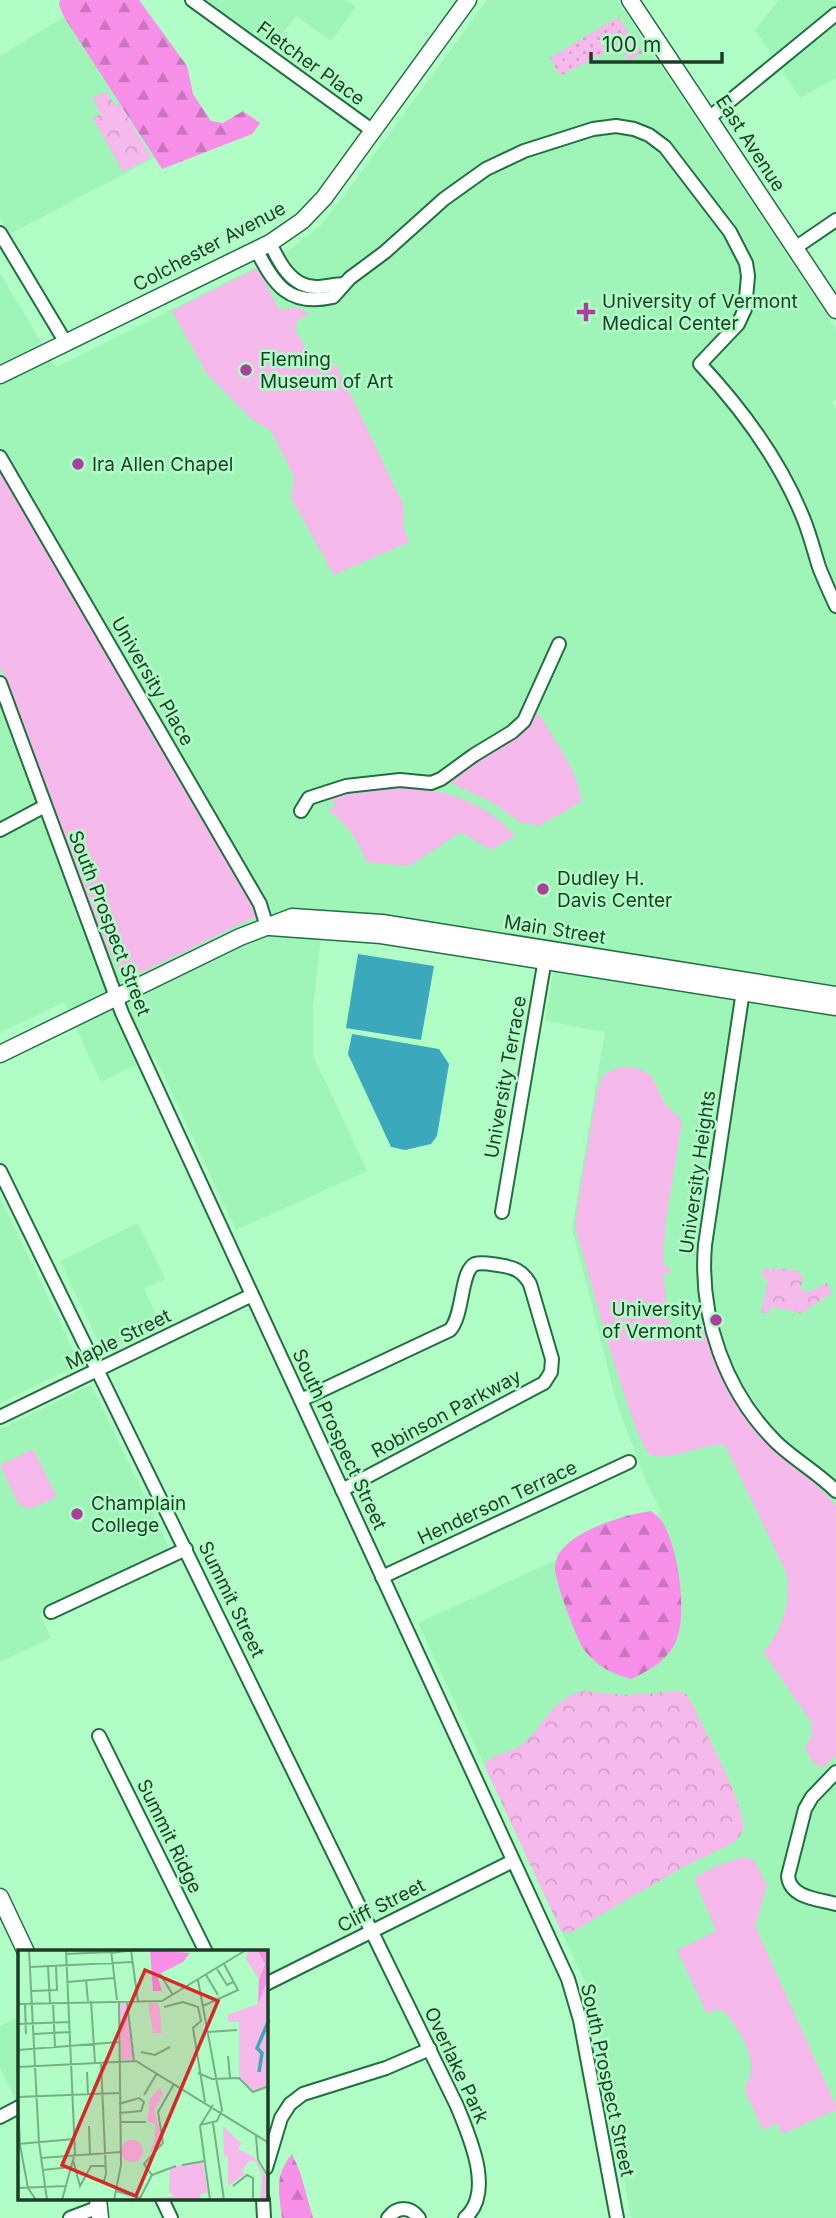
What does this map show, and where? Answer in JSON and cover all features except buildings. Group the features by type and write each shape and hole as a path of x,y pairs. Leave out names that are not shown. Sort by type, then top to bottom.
{"main road":[{"name":"Colchester Avenue","path":"0,375 289,232 316,209 468,0"},
{"name":"East Avenue","path":"630,0 836,310"},
{"name":"Main Street","path":"0,1054 240,937 267,927 381,935 545,955 744,986 836,995"},
{"name":"Main Street","path":"744,986 836,1007"},
{"path":"0,1897 6,1926 24,1950"}],"street":[{"name":"Fletcher Place","path":"192,0 373,131"},
{"path":"709,118 836,14"},
{"path":"263,246 296,280 311,286 344,284 397,242 444,199 486,169 524,151 593,129 616,126 649,135 665,147 730,232 746,263 748,276 745,309 738,324 700,364 764,442 777,465 804,519 819,567 836,606"},
{"path":"795,248 836,220"},
{"path":"0,233 66,343"},
{"name":"University Place","path":"0,457 260,904 267,927"},
{"path":"301,811 309,798 346,786 400,780 431,783 441,779 474,754 512,732 524,721 559,644"},
{"name":"South Prospect Street","path":"0,683 116,998 575,2000 617,2218"},
{"path":"0,830 46,806"},
{"name":"University Terrace","path":"502,1212 545,955"},
{"name":"University Heights","path":"744,986 705,1245 704,1272 709,1318 723,1361 756,1418 785,1450 836,1491"},
{"name":"Summit Street","path":"0,1171 372,1931"},
{"name":"Robinson Parkway","path":"301,1400 450,1330 458,1318 468,1270 475,1264 516,1269 530,1284 551,1353 552,1368 544,1383 342,1490"},
{"name":"Maple Street","path":"0,1417 252,1295"},
{"name":"Henderson Terrace","path":"382,1577 629,1462"},
{"path":"51,1612 186,1549"},
{"name":"Summit Ridge","path":"99,1736 205,1950"},
{"path":"836,1772 812,1797 805,1809 788,1876 790,1886 795,1891 836,1904"},
{"name":"Cliff Street","path":"268,1983 513,1861"},
{"name":"Overlake Park","path":"372,1931 465,2126 479,2176 477,2204 465,2218"},
{"path":"268,2161 281,2118 290,2104 303,2094 386,2068 430,2049"},
{"path":"0,2117 18,2108"},
{"path":"162,2200 171,2218"},
{"path":"263,2200 264,2218"},
{"path":"70,2218 99,2208"},
{"path":"388,2218 397,2210 404,2209 412,2211 419,2218"}],"shaded area":[{"path":"204,0 346,0 356,7 331,41 296,16 271,49"},
{"name":"University of Vermont","path":"487,0 617,0 836,329 836,399 832,402 836,408 836,2218 631,2218 590,1993 418,1623 661,1512 645,1479 617,1404 572,1228 605,1032 545,1021 558,944 324,912 313,1007 313,1055 367,1171 236,1230 155,1056 101,1082 64,1002 0,1033 0,273 56,367 288,251 320,226 344,196"},
{"path":"779,0 836,0 836,78 800,98 782,70 725,113 719,103 775,60 755,30"},
{"path":"64,17 154,158 10,234 0,217 0,56"},
{"path":"0,1197 80,1364 0,1403"},
{"path":"138,1223 165,1279 144,1289 161,1325 104,1353 60,1261"},
{"name":"Champlain College","path":"91,1385 170,1549 40,1614 51,1638 0,1662 0,1429"},
{"path":"18,2017 16,2101 0,2068 0,2026"}],"green space":[{"path":"60,0 139,0 187,66 193,94 211,121 223,123 243,111 260,123 252,134 162,169 64,17 59,5"},
{"path":"618,17 643,53 629,60 617,46 560,76 550,58"},
{"path":"106,91 115,106 120,104 151,158 123,172 93,118 101,114 92,98"},
{"path":"257,268 279,309 300,308 309,314 298,320 295,330 312,359 316,358 319,364 337,366 403,504 404,529 409,542 334,575 291,498 294,476 271,431 249,417 207,374 172,311"},
{"path":"0,467 257,908 255,917 140,973 132,975 120,971 107,948 0,666"},
{"path":"536,713 572,769 581,802 537,827 532,823 523,824 495,804 451,783 472,765 473,761 530,722"},
{"path":"380,785 436,791 471,802 487,811 515,836 491,850 461,832 409,866 366,862 352,833 328,811 337,804 330,800 337,795 335,793"},
{"path":"617,1068 637,1068 650,1075 662,1099 682,1122 665,1226 663,1266 670,1267 670,1273 663,1274 670,1329 704,1328 725,1380 754,1428 780,1456 817,1485 836,1506 836,1755 823,1768 812,1761 805,1747 811,1737 812,1723 763,1652 781,1624 787,1604 786,1572 725,1445 668,1456 651,1455 644,1446 614,1360 575,1228 597,1090 603,1075"},
{"path":"763,1268 799,1271 804,1279 800,1286 802,1291 807,1293 827,1283 832,1293 800,1314 770,1307 769,1314 761,1312 768,1280 762,1277"},
{"path":"33,1449 57,1497 30,1509 19,1505 0,1465"},
{"path":"651,1511 663,1523 677,1564 681,1598 680,1629 673,1648 663,1659 631,1679 606,1669 582,1647 567,1611 555,1567 559,1553 567,1544 589,1530 615,1519"},
{"path":"581,1691 625,1695 679,1691 686,1694 731,1784 743,1827 739,1837 731,1844 681,1868 570,1933 561,1931 486,1769 486,1762 521,1746 555,1707"},
{"path":"743,1857 754,1860 767,1885 755,1926 836,2106 836,2110 782,2134 777,2123 763,2130 744,2089 751,2069 748,2049 726,2013 717,2009 707,2014 677,1950 716,1931 694,1878 716,1866"},
{"path":"292,2154 313,2218 282,2218 280,2177"}],"water":[{"path":"358,954 434,966 421,1040 346,1028"},
{"path":"352,1034 439,1049 449,1064 437,1136 431,1144 405,1150 391,1147 348,1054"}],"place":[{"name":"University of Vermont Medical Center","path":"586,312"},
{"name":"Fleming Museum of Art","path":"246,370"},
{"name":"Ira Allen Chapel","path":"78,464"},
{"name":"Dudley H. Davis Center","path":"543,889"},
{"name":"University of Vermont","path":"716,1320"},
{"name":"Champlain College","path":"77,1514"}]}
